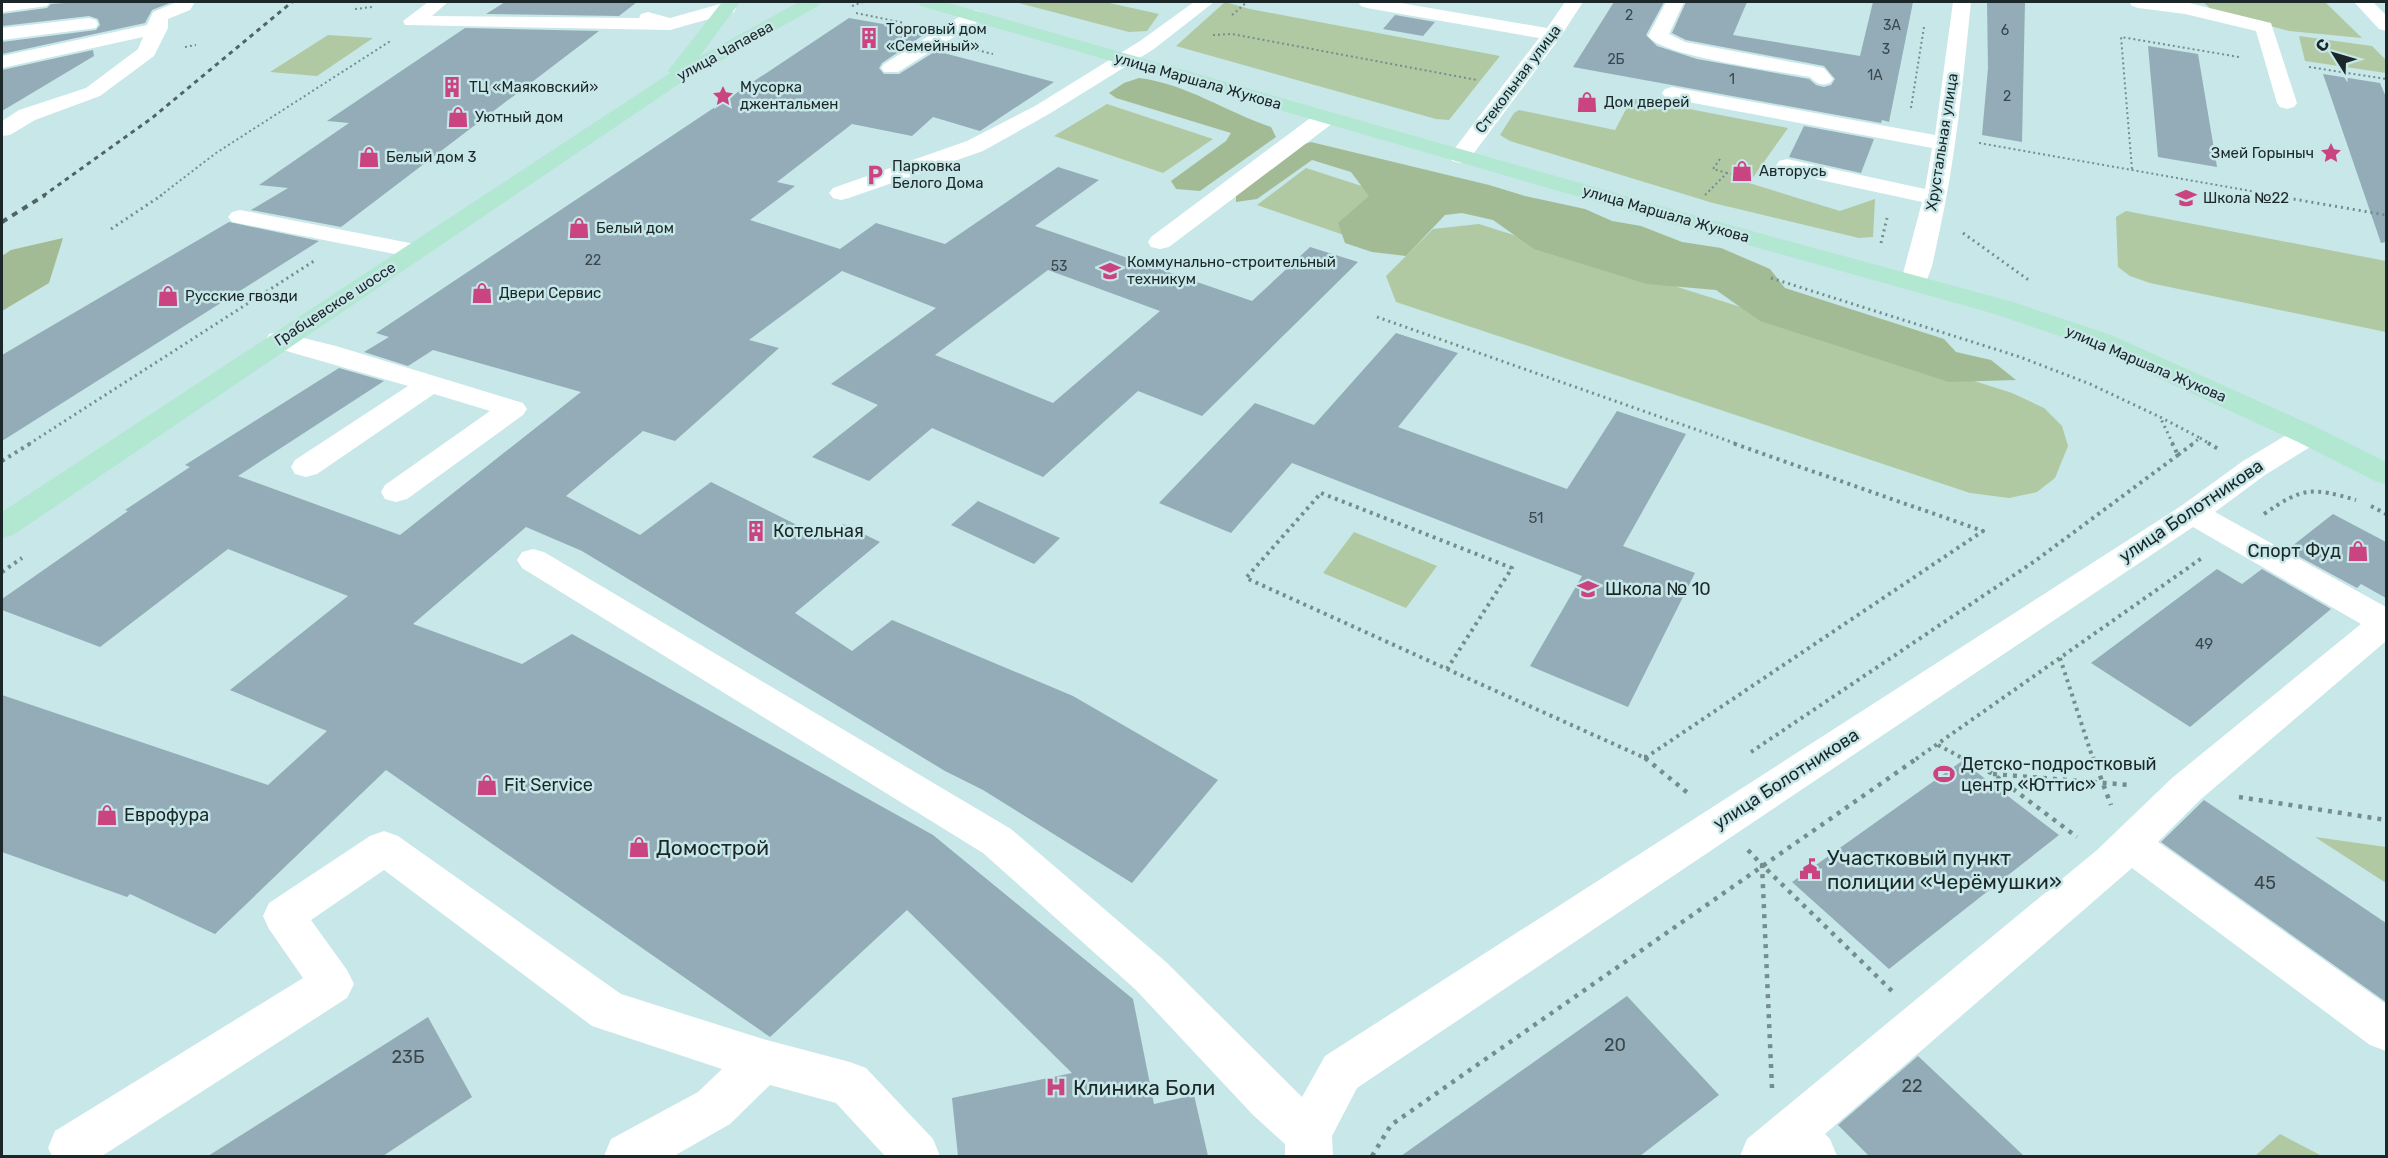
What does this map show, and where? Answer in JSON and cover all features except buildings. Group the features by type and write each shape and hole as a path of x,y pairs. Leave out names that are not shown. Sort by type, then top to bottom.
{"main road":[{"name":"улица Чапаева","path":"669,82 812,2"},
{"name":"улица Маршала Жукова","path":"927,2 1325,118 2004,308 2100,341 2308,435 2386,474"},
{"path":"669,82 733,4"},
{"name":"Грабцевское шоссе","path":"2,527 279,340 669,82"}],"street":[{"path":"3,6 41,2"},
{"path":"2,62 159,22 186,2"},
{"path":"439,2 412,21 670,24 733,4"},
{"path":"655,2 644,16 670,24"},
{"path":"841,193 975,146 1042,110 1170,30 1205,2"},
{"path":"1367,2 1552,35"},
{"name":"Стекольная улица","path":"1460,156 1552,35 1574,2"},
{"path":"1675,2 1658,36 1680,47 1817,72 1823,79"},
{"name":"Хрустальная улица","path":"1914,281 1922,257 1945,144 1962,2"},
{"path":"2138,2 2185,8 2264,27 2287,103"},
{"path":"2363,2 2386,25"},
{"path":"891,68 974,16"},
{"path":"2,34 159,22"},
{"path":"2,130 27,115 93,92 147,52 159,22"},
{"path":"1672,93 1945,144"},
{"path":"1160,242 1325,118"},
{"path":"1787,166 1934,198"},
{"path":"240,217 415,251"},
{"path":"279,340 327,352 513,409 396,492"},
{"path":"306,467 430,384"},
{"name":"улица Болотникова","path":"1308,1145 1341,1072 2192,513 2253,468 2308,435"},
{"path":"1786,1148 1922,1021 2120,853 2186,789 2386,622 2192,513"},
{"path":"533,560 997,841 1151,976 1269,1099 1308,1145"},
{"path":"72,1149 332,984 284,916 384,848 608,1011 763,1060 850,1084 916,1156"},
{"path":"2120,853 2386,1030"},
{"path":"628,1156 714,1108 763,1060"}],"path":[{"path":"852,6 863,2"},
{"path":"1225,22 1247,2"},
{"path":"355,9 372,7"},
{"path":"111,229 173,188 216,153 421,21"},
{"path":"1906,136 1924,24"},
{"path":"1219,28 1213,35 1232,34 1478,81"},
{"path":"2132,169 2121,38 2386,80"},
{"path":"1975,142 2386,215"},
{"path":"1720,159 1713,169 1742,176"},
{"path":"1704,196 1727,173"},
{"path":"1880,246 1894,190"},
{"path":"1958,242 1960,232 2034,286 2026,285"},
{"path":"2,462 349,238"},
{"path":"1377,317 1983,531 1645,758 1309,607 1246,578 1321,493 1512,568 1447,669"},
{"path":"2152,475 2179,456 2200,438 2160,417 2179,456"},
{"path":"1372,1156 1391,1125 1762,865 1938,745 2293,494 2317,488 2363,502 2386,514"},
{"path":"2060,658 2101,783 2120,853"},
{"path":"1938,745 1993,774 2120,853"},
{"path":"1762,865 1922,1021"},
{"path":"1762,865 1786,1148"}],"green space":[{"path":"1015,2 1105,2 1159,14 1147,31 1129,32"},
{"path":"1225,2 1250,9 1500,56 1449,120 1436,119 1176,46"},
{"path":"2203,2 2325,2 2362,38 2289,31 2212,10"},
{"path":"328,35 373,38 317,76 270,72"},
{"path":"2299,36 2372,46 2386,60 2386,73 2305,61"},
{"path":"1139,78 1157,81 1190,92 1271,127 1276,137 1200,191 1176,189 1171,181 1226,141 1231,133 1116,98 1109,93 1124,83"},
{"path":"1632,98 1788,128 1749,183 1840,211 1875,199 1873,237 1859,238 1713,203 1510,141 1500,135 1514,113 1519,110 1615,130"},
{"path":"1107,104 1213,139 1163,173 1054,136"},
{"path":"1311,142 1585,209 1612,221 1641,226 1682,242 1721,248 1770,269 1785,288 1944,339 1956,352 1991,360 2016,380 1949,382 1760,321 1716,290 1647,284 1534,249 1493,220 1462,213 1445,215 1406,256 1372,252 1345,243 1338,223 1369,196 1351,172 1312,160 1257,199 1236,202 1236,192 1296,147"},
{"path":"1306,168 1408,201 1361,241 1257,205"},
{"path":"2126,211 2386,261 2386,332 2150,283 2130,276 2118,267 2116,217"},
{"path":"1479,224 2012,393 2044,408 2062,426 2068,446 2055,478 2037,492 2009,498 1970,493 1396,302 1386,276 1433,229"},
{"path":"63,238 49,283 2,311 2,256 11,250"},
{"path":"1354,532 1437,566 1406,608 1323,573"},
{"path":"2315,837 2386,847 2386,883"},
{"path":"2280,1134 2322,1156 2255,1156"}],"railway":[{"path":"43,196 152,118 292,2"},
{"path":"2,222 45,195"}],"place":[{"name":"Торговый дом «Семейный»","path":"869,38"},
{"name":"ТЦ «Маяковский»","path":"452,87"},
{"name":"Мусорка джентальмен","path":"723,96"},
{"name":"Дом дверей","path":"1587,102"},
{"name":"Уютный дом","path":"458,117"},
{"name":"Змей Горыныч","path":"2331,153"},
{"name":"Белый дом 3","path":"369,157"},
{"name":"Авторусь","path":"1742,171"},
{"name":"Парковка Белого Дома","path":"875,175"},
{"name":"Школа №22","path":"2186,198"},
{"name":"Белый дом","path":"579,228"},
{"name":"Коммунально-строительный техникум","path":"1110,271"},
{"name":"Двери Сервис","path":"482,293"},
{"name":"Русские гвозди","path":"168,296"},
{"name":"Котельная","path":"756,531"},
{"name":"Спорт Фуд","path":"2358,551"},
{"name":"Школа № 10","path":"1588,589"},
{"name":"Детско-подростковый центр «Юттис»","path":"1944,774"},
{"name":"Fit Service","path":"487,785"},
{"name":"Еврофура","path":"107,815"},
{"name":"Домострой","path":"639,847"},
{"name":"Участковый пункт полиции «Черёмушки»","path":"1810,869"},
{"name":"Клиника Боли","path":"1056,1087"}]}
